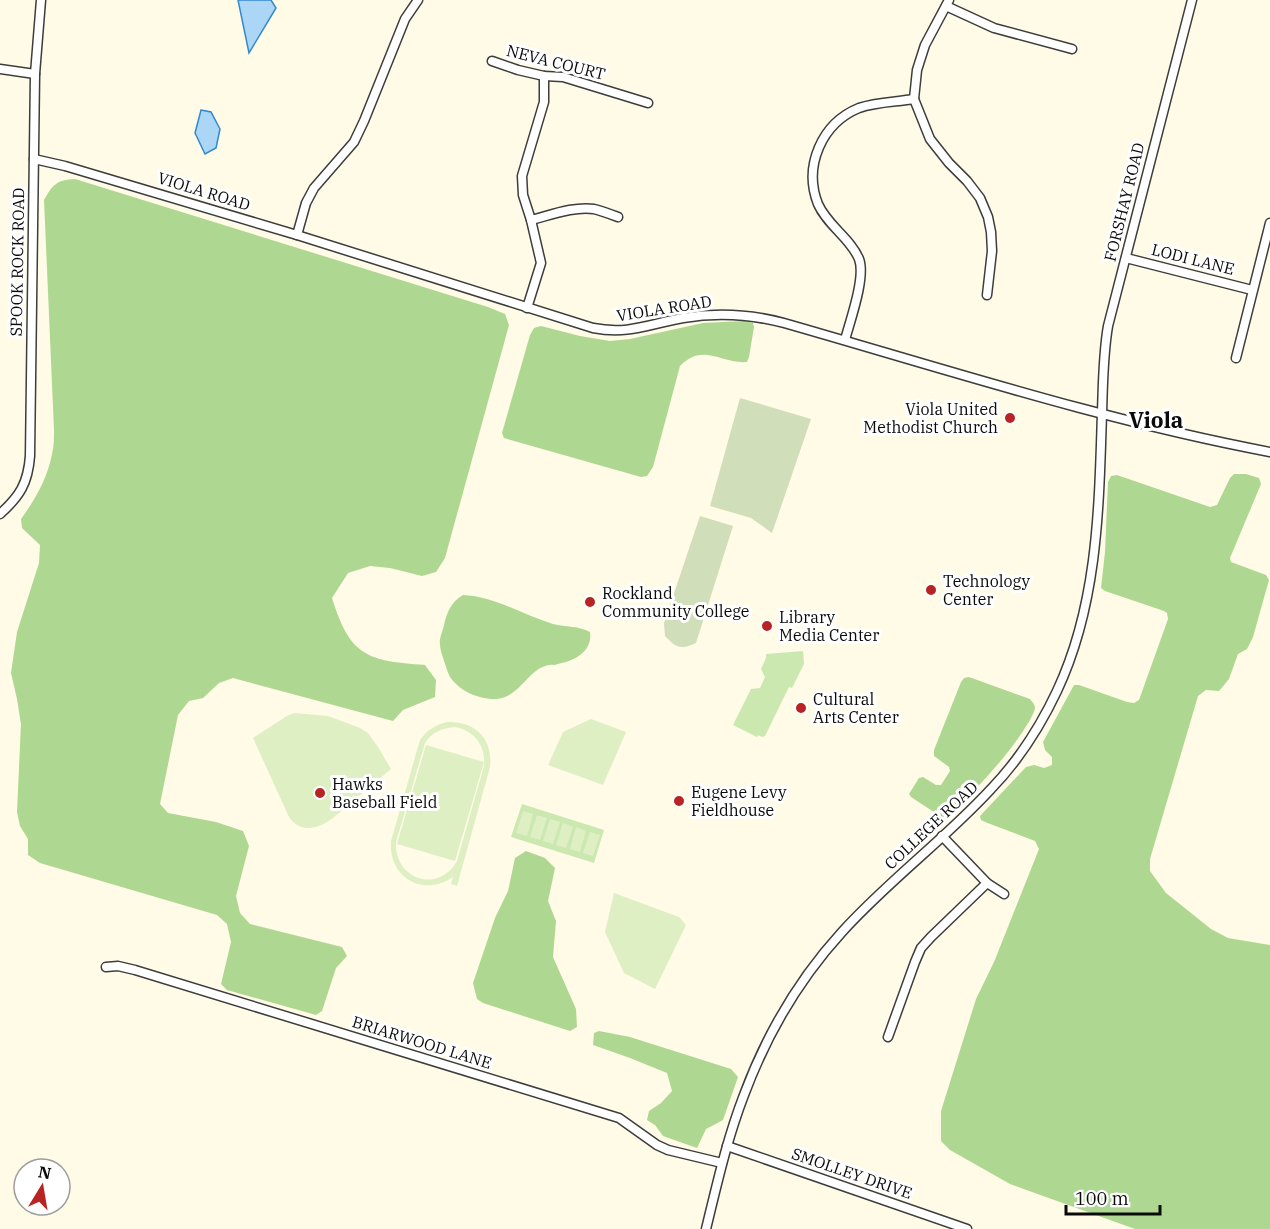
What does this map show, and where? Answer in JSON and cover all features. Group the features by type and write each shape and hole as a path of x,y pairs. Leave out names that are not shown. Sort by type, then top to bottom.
{"street":[{"name":"SPOOK ROCK ROAD","path":"0,514 16,499 25,485 30,456 35,74 41,0"},
{"path":"297,235 306,203 314,188 354,142 405,19 418,0"},
{"name":"FORSHAY ROAD","path":"1102,415 1105,341 1192,0"},
{"path":"987,295 992,251 988,217 974,189 930,139 914,99 917,70 925,45 947,3 994,28 1072,49"},
{"name":"NEVA COURT","path":"492,61 544,76 563,77 648,103"},
{"path":"0,69 35,74"},
{"path":"527,308 541,263 523,195 522,176 544,102 544,76"},
{"path":"845,340 861,275 860,261 818,204 814,190 814,161 822,138 834,124 848,114 871,105 914,99"},
{"name":"VIOLA ROAD","path":"34,159 65,166 297,235 593,328 630,330 699,316 743,315 784,322 1102,415 1270,452"},
{"path":"531,220 583,208 618,217"},
{"path":"1236,358 1270,223"},
{"name":"LODI LANE","path":"1126,258 1252,290"},
{"name":"COLLEGE ROAD","path":"706,1229 722,1163 743,1095 784,1012 807,976 852,921 992,788 1024,747 1052,700 1073,652 1084,617 1095,544 1102,415"},
{"path":"942,837 987,883 1004,894"},
{"path":"888,1037 921,948 987,883"},
{"name":"BRIARWOOD LANE","path":"106,967 118,966 130,969 619,1118 668,1150 722,1163"},
{"name":"SMOLLEY DRIVE","path":"727,1146 967,1229"}],"green space":[{"path":"75,179 488,307 505,314 509,325 445,558 436,572 422,576 390,568 370,566 348,573 332,598 346,632 354,644 375,657 425,665 436,680 435,697 403,710 393,721 233,678 219,683 203,698 189,701 178,715 160,804 168,813 216,822 243,831 249,846 236,896 240,913 250,924 342,947 347,956 336,968 322,1011 316,1015 227,990 221,984 231,942 227,924 217,915 40,863 28,855 28,839 20,826 17,812 21,724 11,673 17,632 39,563 40,545 22,528 21,519 44,480 54,442 44,200 56,184 64,180"},
{"path":"744,321 753,323 754,327 747,362 704,355 688,359 680,366 653,467 647,476 641,477 504,438 502,433 534,328 541,326 610,341 630,339 703,323"},
{"path":"740,398 811,419 772,533 751,518 710,506"},
{"path":"1234,474 1246,474 1259,478 1261,484 1230,558 1231,562 1266,575 1269,580 1253,637 1247,649 1238,654 1229,679 1219,691 1206,690 1198,696 1150,859 1150,871 1166,893 1211,929 1228,938 1270,945 1270,1229 1135,1229 1010,1184 950,1150 941,1141 941,1111 976,999 994,962 1039,849 1035,841 985,822 980,816 1026,767 1034,765 1044,768 1052,765 1052,757 1045,750 1043,742 1074,685 1127,702 1134,703 1139,700 1168,619 1164,611 1101,588 1108,482 1111,476 1117,475 1210,507 1217,505"},
{"path":"700,516 733,526 696,643 679,647 665,636 664,623"},
{"path":"463,595 497,602 553,624 586,630 590,632 589,645 576,658 541,668 505,697 489,699 476,696 457,685 453,680 448,672 440,645 440,637 448,612 455,601"},
{"path":"803,651 804,664 792,688 789,687 765,736 758,735 757,737 733,725 751,689 760,688 765,677 761,669 766,654"},
{"path":"969,677 1030,699 1035,709 1021,734 981,784 947,818 943,818 909,794 919,778 923,777 936,785 941,785 950,771 949,767 934,756 934,750 961,682 964,678"},
{"name":"Hawks Baseball Field","path":"294,713 328,716 360,728 368,733 391,769 333,818 310,828 299,826 289,817 253,738"},
{"path":"591,719 626,732 603,785 548,765 563,732"},
{"path":"447,722 466,725 474,728 480,734 489,748 490,767 457,886 451,884 453,877 442,883 419,884 401,874 395,865 391,841 420,740 435,726","holes":["455,727 478,740 483,752 484,766 457,861 440,877 429,880 419,878 402,866 397,855 396,842 425,743 434,733"]},
{"path":"426,745 484,762 455,861 397,844"},
{"path":"522,804 604,830 594,863 511,837"},
{"path":"523,811 533,814 527,836 516,833"},
{"path":"537,815 547,818 540,840 530,837"},
{"path":"550,819 560,822 553,844 543,841"},
{"path":"563,823 573,827 566,848 556,845"},
{"path":"576,827 586,831 580,852 570,849"},
{"path":"590,832 600,835 593,856 583,853"},
{"path":"526,851 545,858 555,868 548,901 556,921 553,957 576,1009 577,1027 570,1031 483,1003 477,999 473,983 495,918 508,891 515,858"},
{"path":"614,893 679,917 686,925 655,989 624,973 605,932"},
{"path":"599,1031 630,1037 731,1069 738,1077 723,1120 706,1129 697,1148 663,1136 655,1125 647,1120 649,1111 661,1103 672,1091 667,1073 593,1045 594,1033"}],"water":[{"path":"238,0 271,0 276,8 249,53"},
{"path":"201,110 211,112 220,129 216,148 205,154 195,133"}],"place":[{"name":"Viola United Methodist Church","path":"1010,418"},
{"name":"Technology Center","path":"931,590"},
{"name":"Rockland Community College","path":"590,602"},
{"name":"Library Media Center","path":"767,626"},
{"name":"Cultural Arts Center","path":"801,708"},
{"name":"Hawks Baseball Field","path":"320,793"},
{"name":"Eugene Levy Fieldhouse","path":"679,801"}],"district":[{"name":"Viola","path":"1156,420"}]}
